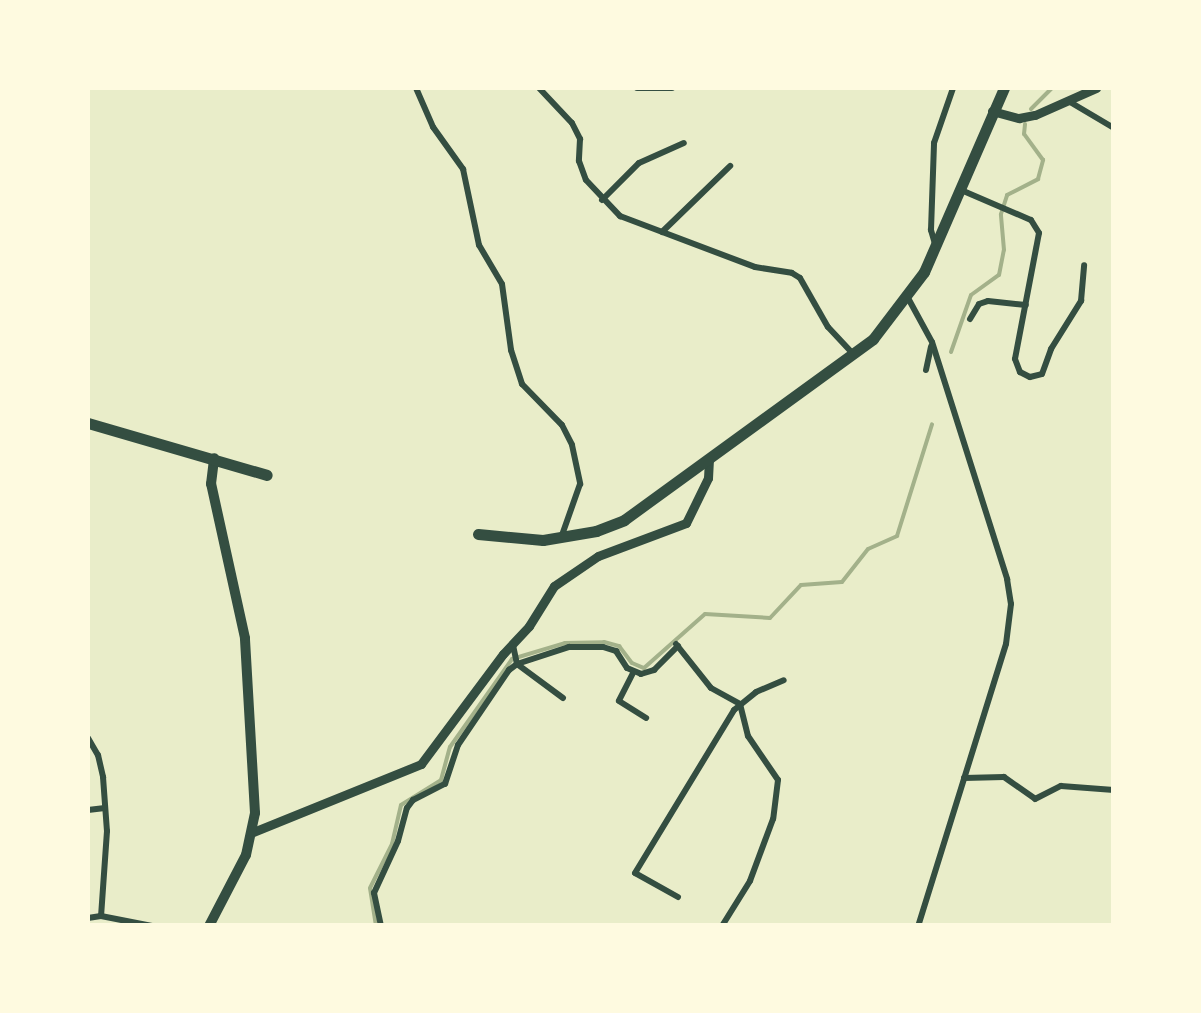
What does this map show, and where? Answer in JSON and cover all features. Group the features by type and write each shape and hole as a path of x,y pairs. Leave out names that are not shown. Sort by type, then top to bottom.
{"highway":[{"path":"478,534 521,540 561,538 624,520 854,355 908,298 936,246 1004,88"},
{"path":"88,423 267,475"}],"main road":[{"path":"210,926 246,855 252,832 248,666 211,484 214,458"}],"street":[{"path":"416,88 433,127 463,169 479,244 502,284 511,350 522,384 562,425 572,445 580,484 561,538"},
{"path":"539,88 572,124 580,139 579,160 586,180 620,216 755,268 792,272 800,278 828,327 854,355"},
{"path":"637,88 672,88"},
{"path":"936,246 931,230 934,143 953,88"},
{"path":"992,111 1019,118 1070,102 1096,88"},
{"path":"1070,102 1114,128"},
{"path":"602,200 640,163 684,143"},
{"path":"661,233 730,166"},
{"path":"959,189 1031,220 1039,232 1015,360 1020,372 1036,378 1081,301 1084,264"},
{"path":"908,298 932,342 1008,579 1011,604 1006,644 918,926"},
{"path":"970,319 979,304 988,301 1026,304"},
{"path":"926,370 932,342"},
{"path":"252,832 421,764 514,647 560,581 598,556 686,523 708,478 709,461"},
{"path":"633,673 654,670 677,645 710,688 731,695 740,704 748,736 774,769 777,801 750,881 722,926"},
{"path":"381,926 376,884 398,841 407,808 413,800 445,784 458,745 508,670 517,663 569,646 616,651 633,673"},
{"path":"514,647 517,663 563,698"},
{"path":"633,673 618,701 646,718"},
{"path":"678,897 636,873 740,704 784,680"},
{"path":"88,738 98,754 105,808 102,916"},
{"path":"964,778 1004,777 1035,798 1061,786 1114,790"},
{"path":"88,810 105,808"},
{"path":"88,918 102,916 152,926"}],"waterway":[{"path":"1031,109 1052,88"},
{"path":"951,352 971,295 999,275 1004,250 1001,214 1007,195 1038,179 1043,160 1024,134 1025,124"},
{"path":"376,926 370,888 392,844 401,805 441,780 450,747 512,659 565,643 604,642 619,646 632,663 644,668 705,614 770,618 801,585 842,582 868,549 897,536 932,424"}]}
